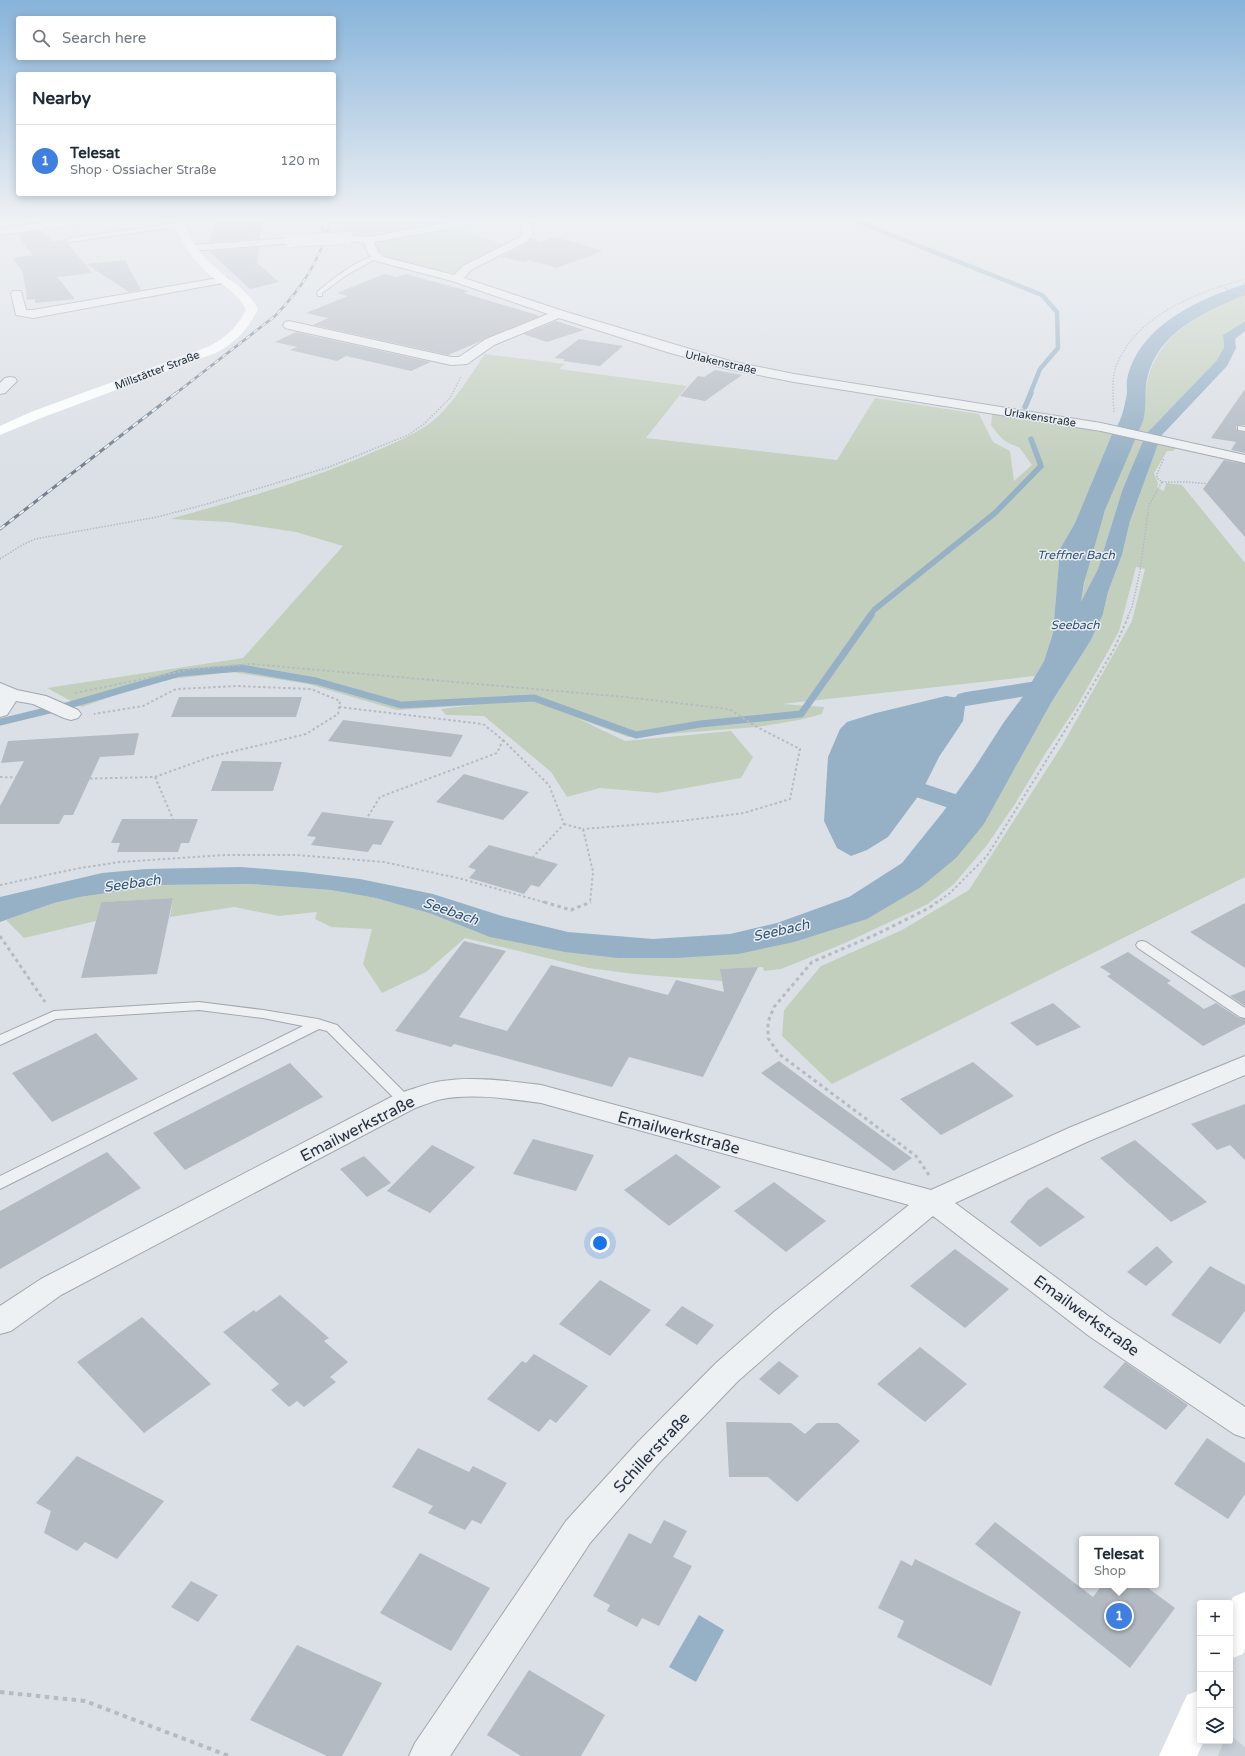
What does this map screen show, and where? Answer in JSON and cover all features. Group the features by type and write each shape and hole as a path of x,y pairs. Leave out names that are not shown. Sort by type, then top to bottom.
{"street":[{"path":"19,303 20,312 26,314 34,314 96,303"},
{"name":"Millstätter Straße","path":"3,428 214,349 239,332 252,309 249,303"},
{"name":"Urlakenstraße","path":"526,303 671,350 728,365 802,380 1097,426 1245,459"},
{"path":"290,325 450,361 462,361 490,342 559,314"},
{"path":"3,701 39,700 71,714"},
{"path":"933,1201 1080,1134 1245,1065"},
{"name":"Emailwerkstraße","path":"0,1322 51,1287 341,1136 406,1100 441,1090 504,1088 541,1094 933,1201 1100,1327 1245,1424"},
{"name":"Schillerstraße","path":"428,1756 578,1532 648,1453 727,1372 785,1321 933,1201"},
{"path":"1233,1636 1245,1609"},
{"path":"1178,1756 1197,1715"}],"lane":[{"path":"1142,945 1245,1014"},
{"path":"0,1040 54,1015 200,1006 263,1014 332,1028 406,1100"},
{"path":"0,1183 318,1024"}],"path":[{"path":"1097,426 1096,423 1106,421 1113,416 1112,386 1118,364 1138,332 1158,317 1183,303"},
{"path":"0,559 22,545 35,539 156,517 207,504 329,467 408,435 424,424 450,398 463,375 462,361"},
{"path":"1184,445 1183,449 1166,454 1157,474 1157,478 1162,482 1187,482 1245,487"},
{"path":"933,1201 932,1179 916,1156 779,1054 768,1038 768,1022 774,1007 812,962 877,934 929,908 950,893 987,856 1114,649 1132,607 1140,571 1149,505 1160,488 1162,482"},
{"path":"39,700 192,669 251,664 625,697 729,709 750,723 800,749 790,799 744,813 681,821 583,829 564,824"},
{"path":"0,777 70,779 155,777 210,757 306,734 338,714 340,701 311,689 236,686 176,689 143,706 101,714 71,714"},
{"path":"339,707 483,724 549,785 564,824"},
{"path":"367,818 380,797 498,753 502,740"},
{"path":"155,777 173,819"},
{"path":"532,857 564,824"},
{"path":"0,886 80,868 120,862 225,855 296,855 384,862 462,879 571,910 591,903 593,872 583,829"},
{"path":"0,936 54,1015"},
{"path":"0,1692 85,1701 228,1756"}],"shaded area":[{"path":"1233,1737 1245,1747 1245,1756 1218,1756 1223,1744 1233,1744"}],"green space":[{"path":"1226,303 1245,303 1245,321 1223,335 1224,347 1217,360 1146,434 1138,432 1143,418 1148,378 1154,362 1173,336 1186,325"},
{"path":"485,354 565,364 559,369 687,386 646,438 837,460 875,398 979,414 993,442 1010,451 1014,481 1032,465 1019,447 1006,441 997,433 991,425 992,414 1054,423 1112,434 1075,523 1060,549 1053,633 1044,661 1035,676 782,704 824,707 822,714 799,720 757,727 628,737 577,718 625,741 731,731 753,757 741,778 658,793 600,788 567,797 551,772 484,716 446,715 441,709 474,705 397,710 308,684 232,672 172,679 124,692 82,707 47,688 243,658 343,546 296,532 228,522 170,519 297,482 385,447 413,434 426,426 443,411 458,393"},
{"path":"1134,439 1143,441 1135,464 1122,491 1098,569 1081,602 1097,532"},
{"path":"1158,444 1176,448 1173,451 1167,451 1154,473 1158,484 1157,488 1164,491 1166,483 1182,485 1245,563 1245,877 832,1084 782,1036 784,1010 821,966 902,930 969,890 1063,744 1132,621 1145,569 1136,567 1119,631 1077,706 1045,754 1015,804 987,845 954,884 928,904 845,943 781,969 764,971 763,967 721,969 722,981 634,974 588,968 465,938 426,972 382,993 363,964 372,929 331,927 315,919 317,912 279,916 234,907 170,917 173,898 101,902 96,921 24,938 6,920 54,903 80,897 162,885 250,884 331,890 376,898 432,914 618,958 794,942 984,824 1051,703 1091,640 1103,614 1108,592 1122,555 1130,521"}],"water":[{"name":"Seebach","path":"1199,303 1227,303 1199,316 1185,325 1161,348 1152,363 1146,384 1143,421 1105,510 1084,583 1081,602 1098,569 1122,491 1146,434 1217,360 1224,347 1223,335 1245,321 1245,331 1235,339 1236,348 1227,366 1161,436 1130,521 1122,555 1108,592 1103,614 1091,640 1051,703 984,824 956,858 921,887 867,919 794,942 738,954 676,958 618,958 565,952 490,937 432,914 376,898 331,890 250,884 162,885 80,897 54,903 0,922 0,897 102,873 146,869 241,867 303,872 360,879 433,894 502,916 568,932 653,939 730,934 777,923 849,897 902,863 943,812 975,767 1004,722 1024,695 1044,661 1053,633 1060,549 1075,523 1112,434 1123,412 1127,396 1127,380 1133,361 1144,344 1157,330 1173,317"},
{"path":"946,696 966,699 963,721 939,757 922,791 888,837 867,850 851,856 837,848 824,821 828,757 840,729 847,722 876,713"},
{"path":"699,1615 724,1630 696,1682 669,1667"}],"building":[{"path":"331,303 497,303 540,316 448,355 313,325 328,318 306,313"},
{"path":"556,321 584,330 547,342 523,334"},
{"path":"296,332 431,362 411,371 346,356 337,361 290,350 297,347 275,342"},
{"path":"579,339 623,346 600,366 563,361 565,359 554,358"},
{"path":"715,370 742,375 705,401 680,396 698,376 704,377"},
{"path":"1245,389 1245,425 1236,426 1237,431 1245,432 1245,453 1231,450 1236,442 1211,438"},
{"path":"1224,460 1245,464 1245,537 1203,489"},
{"path":"179,697 302,697 296,717 171,717"},
{"path":"343,720 463,735 451,757 328,741"},
{"path":"139,733 134,755 100,757 73,815 64,815 59,824 0,824 0,806 24,761 1,763 8,741"},
{"path":"222,761 282,762 273,791 211,791"},
{"path":"464,774 529,792 503,820 436,802"},
{"path":"322,812 394,821 381,845 373,844 368,852 311,845 316,837 307,836"},
{"path":"122,819 198,819 189,843 181,843 178,852 117,852 120,843 111,843"},
{"path":"489,845 558,864 539,887 531,885 524,894 469,878 476,870 468,867"},
{"path":"173,898 157,974 81,978 101,902"},
{"path":"1245,903 1245,968 1190,932"},
{"path":"464,941 506,951 459,1017 507,1031 551,965 668,995 676,980 724,992 720,969 758,967 703,1077 629,1057 612,1087 454,1044 451,1047 395,1031"},
{"path":"1128,952 1171,981 1167,983 1204,1009 1216,1003 1239,1018 1245,1019 1245,1024 1203,1046 1107,976 1111,974 1100,967"},
{"path":"1245,990 1245,1006 1230,996"},
{"path":"1053,1003 1081,1027 1037,1046 1010,1023"},
{"path":"96,1033 138,1079 52,1122 12,1073"},
{"path":"779,1061 912,1158 894,1171 761,1073"},
{"path":"973,1062 1014,1096 941,1135 900,1099"},
{"path":"290,1063 323,1097 185,1170 153,1133"},
{"path":"1245,1104 1245,1160 1230,1145 1217,1150 1191,1124"},
{"path":"533,1139 594,1155 576,1191 513,1174"},
{"path":"1135,1140 1207,1202 1171,1222 1100,1158"},
{"path":"432,1145 475,1167 430,1213 387,1191"},
{"path":"107,1152 141,1188 0,1269 0,1211"},
{"path":"676,1154 721,1187 669,1226 624,1190"},
{"path":"364,1156 391,1183 367,1197 340,1169"},
{"path":"774,1182 826,1221 786,1252 734,1211"},
{"path":"1047,1187 1085,1217 1040,1247 1010,1222 1028,1200"},
{"path":"1157,1246 1173,1262 1146,1286 1127,1272"},
{"path":"955,1249 1009,1289 965,1328 910,1286"},
{"path":"1210,1266 1245,1285 1245,1311 1220,1344 1171,1315"},
{"path":"600,1280 651,1310 610,1356 559,1324"},
{"path":"280,1295 329,1338 324,1341 348,1362 330,1377 336,1382 304,1407 297,1401 289,1407 271,1390 279,1384 223,1332 254,1310 256,1312"},
{"path":"682,1306 714,1325 697,1345 665,1325"},
{"path":"142,1317 211,1384 144,1433 77,1362"},
{"path":"920,1347 967,1384 925,1422 877,1384"},
{"path":"534,1354 588,1386 556,1423 550,1419 539,1432 487,1399 522,1361 526,1363"},
{"path":"779,1361 799,1376 779,1395 759,1379"},
{"path":"1125,1362 1188,1405 1166,1430 1103,1387"},
{"path":"726,1422 791,1423 805,1434 817,1423 838,1423 860,1441 797,1502 768,1477 729,1477"},
{"path":"1207,1438 1245,1463 1245,1494 1228,1519 1174,1484"},
{"path":"418,1448 469,1472 473,1466 507,1483 481,1524 472,1520 465,1530 428,1513 433,1506 392,1487"},
{"path":"77,1456 164,1501 117,1559 85,1542 77,1551 44,1533 51,1511 36,1503"},
{"path":"664,1520 687,1531 673,1557 692,1566 659,1626 642,1618 637,1627 607,1611 610,1605 593,1596 629,1533 651,1544"},
{"path":"995,1522 1079,1586 1079,1588 1081,1588 1093,1597 1100,1588 1148,1588 1175,1608 1130,1668 975,1544"},
{"path":"420,1553 490,1588 451,1651 380,1613"},
{"path":"915,1559 1021,1612 991,1686 897,1637 904,1621 878,1608 901,1560 912,1566"},
{"path":"191,1581 218,1595 198,1622 171,1607"},
{"path":"297,1645 382,1683 342,1756 327,1756 250,1720"},
{"path":"529,1670 605,1715 581,1756 521,1756 487,1735"}],"waterway":[{"path":"1030,394 1040,369 1058,348 1057,312 1049,303"},
{"path":"1025,407 1031,393"},
{"path":"870,616 874,610 995,513 1041,466 1031,439"},
{"path":"0,722 66,706 180,673 241,668 316,681 401,705 534,698 636,735 700,724 801,714 871,615"},
{"path":"966,699 1043,687"},
{"path":"922,791 967,806"}],"railway":[{"path":"175,394 275,316 287,303"},
{"path":"0,529 176,393"}],"place":[{"name":"Telesat","path":"1119,1616"}],"water label":[{"name":"Treffner Bach","path":"1076,555"}]}
